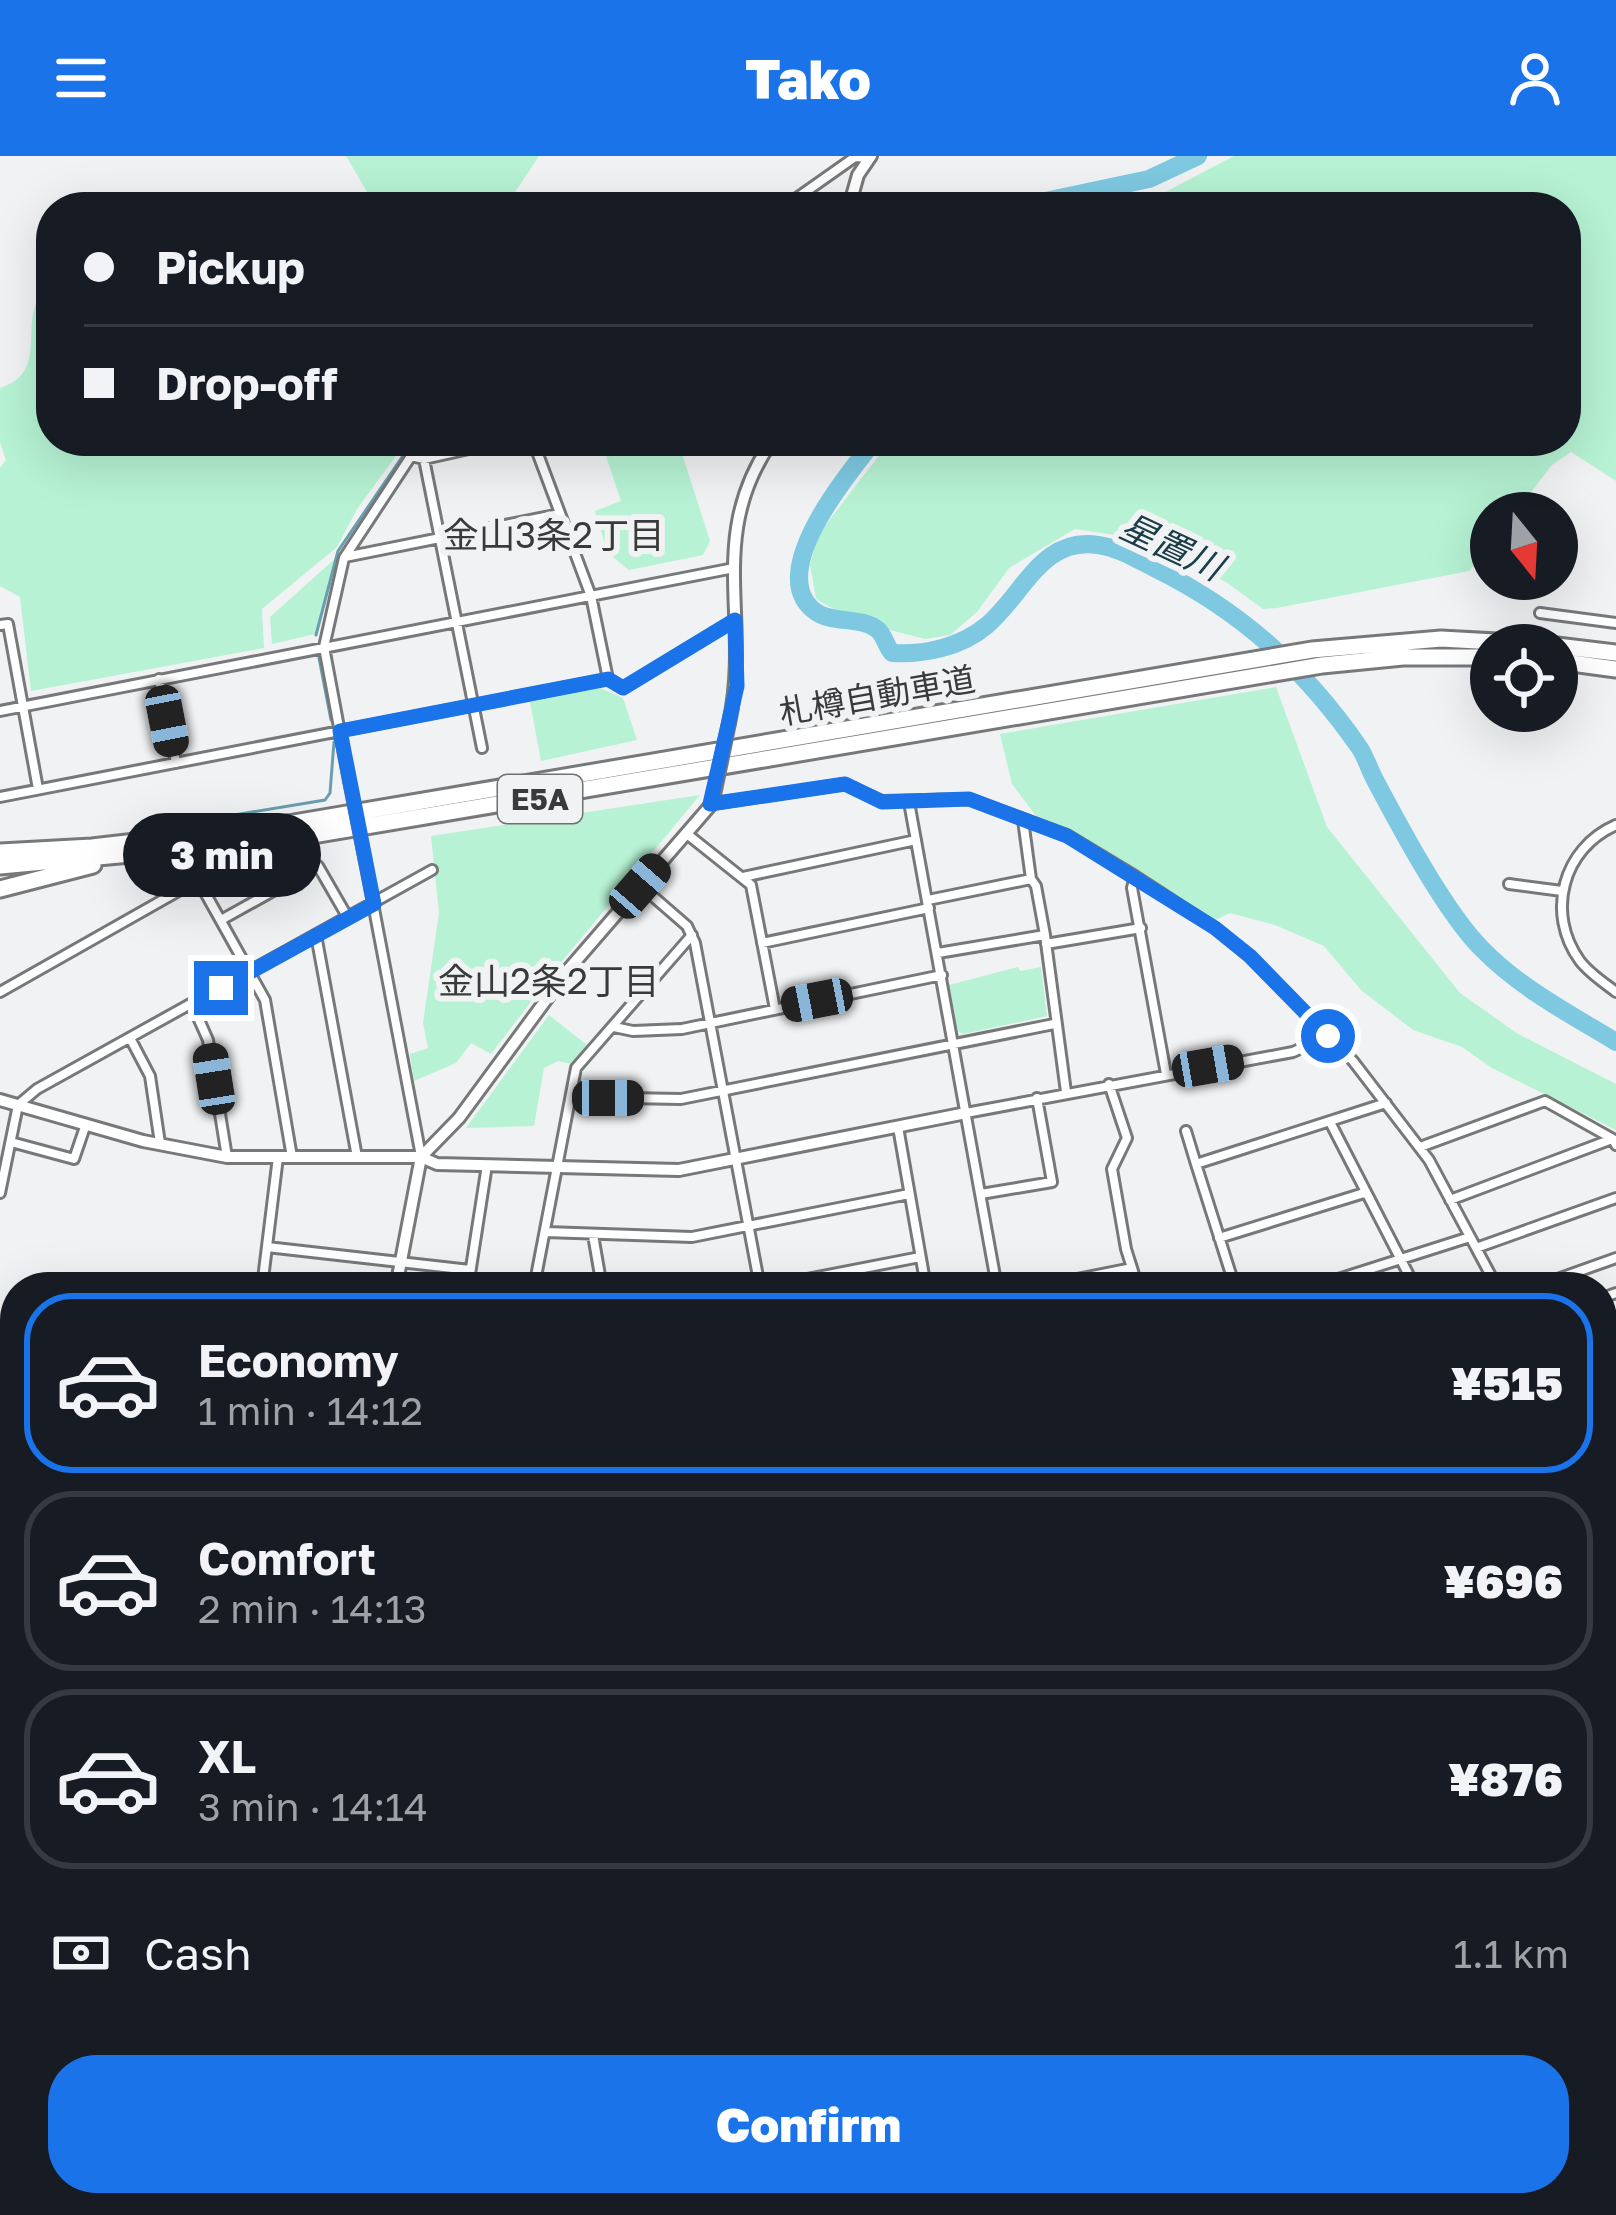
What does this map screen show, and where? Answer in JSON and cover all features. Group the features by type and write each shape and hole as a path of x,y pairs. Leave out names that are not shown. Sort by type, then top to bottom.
{"highway":[{"name":"札樽自動車道","path":"0,852 92,847 282,825 1312,650 1470,640"},
{"name":"札樽自動車道","path":"1578,648 1616,653"},
{"name":"札樽自動車道","path":"0,866 283,840 1322,665 1470,656"},
{"path":"1578,664 1616,669"},
{"path":"0,890 130,854"}],"street":[{"path":"805,192 855,157 870,157"},
{"path":"853,192 870,157"},
{"path":"399,1272 421,1157 324,647 344,558 411,456 438,456"},
{"path":"539,456 591,596 608,679"},
{"path":"421,1157 458,1118 568,970 712,799 737,686 734,568 741,498 764,456"},
{"path":"424,459 482,748"},
{"path":"344,558 560,514"},
{"path":"0,711 734,568"},
{"path":"1540,613 1616,622"},
{"path":"0,796 608,679 623,688 735,620"},
{"path":"0,626 8,624 38,789"},
{"path":"160,679 176,763"},
{"path":"712,799 845,784 882,802 969,799 1067,836 1135,876 1250,956 1328,1036 1420,1147 1489,1272"},
{"path":"910,802 995,1272"},
{"path":"1023,820 1046,939 1066,1093"},
{"path":"1616,825 1594,836 1579,853 1562,891 1565,931 1577,957 1616,992"},
{"path":"686,833 751,885 775,1009"},
{"path":"742,878 916,840"},
{"path":"221,920 318,866 348,918"},
{"path":"0,1192 18,1105 37,1089 432,870"},
{"path":"1135,876 1132,888 1166,1074"},
{"path":"0,992 198,880 265,1000 292,1157"},
{"path":"762,943 1031,880"},
{"path":"1509,884 1562,891"},
{"path":"640,886 692,935 760,1272"},
{"path":"938,953 1141,928"},
{"path":"316,935 357,1157"},
{"path":"537,1272 576,1068 692,935"},
{"path":"612,1027 682,1029 942,975"},
{"path":"192,1004 208,1040 227,1156"},
{"path":"571,1097 681,1099 1054,1024"},
{"path":"0,1100 160,1145 227,1156 421,1157 437,1164 679,1170 1293,1052 1328,1036"},
{"path":"130,1038 150,1076 160,1145"},
{"path":"1109,1084 1127,1138 1112,1169 1133,1272"},
{"path":"981,1193 1052,1182 1037,1098"},
{"path":"1420,1147 1545,1101 1615,1142"},
{"path":"1196,1164 1386,1103"},
{"path":"1330,1122 1407,1272"},
{"path":"10,1142 74,1159 86,1123"},
{"path":"898,1127 923,1272"},
{"path":"1186,1131 1229,1272"},
{"path":"1450,1200 1615,1142"},
{"path":"264,1272 278,1157"},
{"path":"267,1247 470,1270 487,1165"},
{"path":"1219,1238 1364,1193"},
{"path":"546,1232 692,1237 909,1194"},
{"path":"1476,1249 1616,1198"},
{"path":"593,1235 599,1272"},
{"path":"1361,1272 1470,1237"},
{"path":"842,1272 920,1257"},
{"path":"1577,1272 1616,1258"},
{"path":"1112,1272 1132,1268"}],"green space":[{"path":"346,156 539,156 515,192 367,192"},
{"path":"1234,156 1616,156 1616,481 1577,456 1581,456 1581,192 1165,192"},
{"path":"36,306 36,456 396,456 357,509 337,547 262,609 264,648 31,691 20,597 0,586 0,468 6,460 0,442 0,388 26,369"},
{"path":"606,456 683,456 710,541 703,555 629,570 608,553 612,545 604,541 595,511 621,501"},
{"path":"879,456 1565,456 1531,492 1470,492 1469,571 1277,608 1263,609 1226,582 1141,539 1075,529 1009,568 977,612 950,635 925,639 890,630 869,616 841,613 816,599 810,565 818,535"},
{"path":"338,556 315,634 272,644 270,617"},
{"path":"1276,687 1327,827 1460,993 1518,1034 1616,1084 1616,1130 1492,1068 1462,1047 1413,1030 1361,990 1324,946 1230,913 1211,922 1073,836 1042,824 1012,784 1000,734"},
{"path":"600,688 623,698 637,740 541,761 530,702"},
{"path":"700,795 491,1054 471,1043 456,1063 414,1081 410,1054 428,1048 423,1023 439,913 431,836"},
{"path":"1018,967 1020,971 1041,967 1047,1016 963,1034 958,1031 949,985"},
{"path":"549,1015 587,1045 572,1064 558,1061 544,1068 534,1126 466,1128"}],"waterway":[{"name":"星置川","path":"1088,192 1149,179 1198,156"},
{"path":"316,635 338,551 403,456"},
{"name":"星置川","path":"863,456 831,499 804,550 799,574 802,595 816,612 871,626 892,653 942,648 986,626 1047,559 1078,545 1121,552 1187,586 1269,644 1338,719 1361,751 1438,892 1482,949 1529,988 1616,1042"},
{"path":"319,658 331,720"},
{"path":"234,815 325,800 330,793 334,742"}],"district":[{"name":"金山3条2丁目","path":"554,534"},
{"name":"金山2条2丁目","path":"549,980"}],"route":[{"path":"221,988 374,904 340,731 608,679 623,688 735,620 737,686 710,804 845,784 882,802 969,799 1067,836 1215,928 1250,956 1328,1036"}]}
